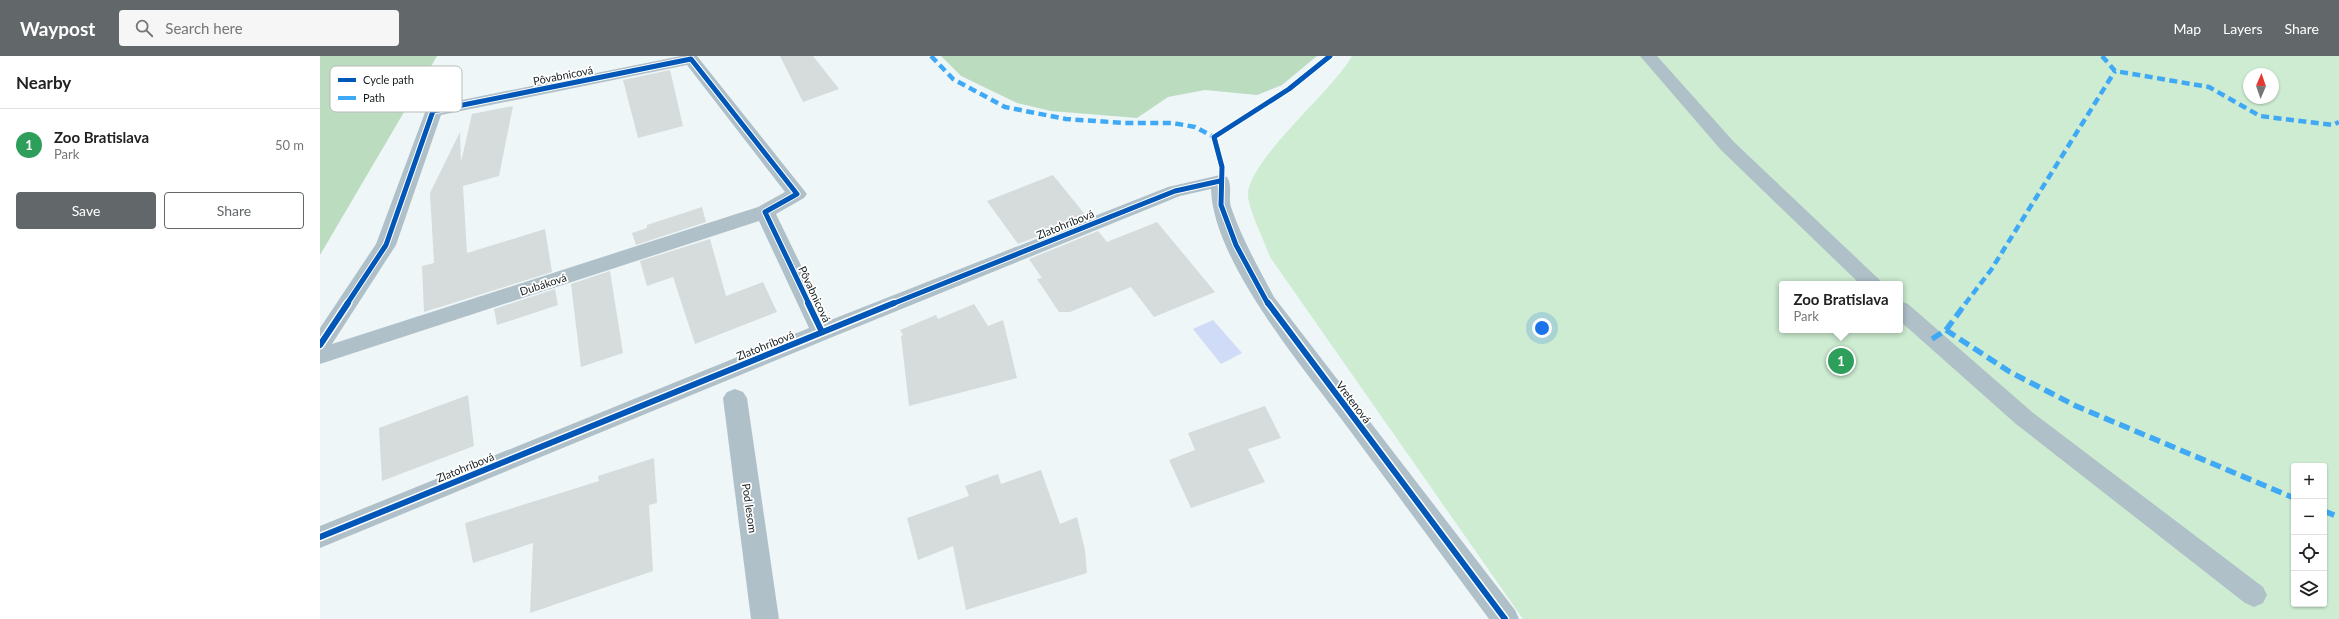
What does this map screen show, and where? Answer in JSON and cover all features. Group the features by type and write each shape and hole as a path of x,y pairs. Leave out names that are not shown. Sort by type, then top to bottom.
{"street":[{"path":"1648,56 1694,110 1732,151 1869,281"},
{"name":"Pôvabnicová","path":"462,105 691,60 797,194 765,212 822,332"},
{"name":"Pôvabnicová","path":"320,346 386,245 433,112"},
{"name":"Zlatohríbová","path":"320,537 822,332 1175,191 1220,181"},
{"name":"Vretenová","path":"1220,181 1221,205 1236,246 1266,301 1504,619"},
{"name":"Dubáková","path":"320,356 765,212"},
{"path":"1903,312 2024,418 2254,594"},
{"name":"Pod lesom","path":"735,398 765,619"}],"green space":[{"path":"320,56 437,56 431,66 330,66 330,112 404,112 320,255"},
{"path":"941,56 1317,56 1282,85 1257,95 1205,90 1168,97 1137,118 1051,111 1017,103 961,76"},
{"path":"1352,56 2339,56 2339,619 1523,619 1270,257 1251,209 1248,197 1251,182 1260,165 1292,126 1328,87"}],"water":[{"path":"1213,320 1242,353 1221,364 1193,329"}],"building":[{"path":"780,56 813,56 839,89 803,102"},
{"path":"670,70 683,126 638,138 623,80"},
{"path":"513,106 499,176 463,186 467,253 545,229 552,272 424,312 422,266 434,263 430,193 460,132 461,162 472,114"},
{"path":"1053,175 1087,217 1018,244 987,201"},
{"path":"702,207 706,222 636,245 632,233 647,228 647,225"},
{"path":"1157,222 1215,292 1154,317 1131,287 1070,312 1059,312 1037,279 1042,278 1029,259 1098,231 1107,242"},
{"path":"710,239 726,296 763,282 777,312 695,344 673,277 647,286 640,261"},
{"path":"610,271 623,353 581,367 571,284"},
{"path":"555,289 558,305 497,325 494,309"},
{"path":"974,304 988,326 1003,320 1017,378 909,406 901,336 903,335 900,330 936,315 938,319"},
{"path":"468,395 474,446 382,481 379,428"},
{"path":"1265,406 1281,438 1248,449 1265,482 1191,508 1169,460 1195,450 1188,433"},
{"path":"654,458 657,503 649,505 653,571 530,613 533,543 473,563 465,523 599,481 598,476"},
{"path":"1041,470 1060,524 1077,517 1085,550 1087,573 966,610 953,546 918,560 907,518 969,496 965,486 998,474 1001,484"}],"marked path":[{"path":"931,56 953,79 1005,107 1066,119 1125,123 1173,123 1195,127 1214,137 1215,141"},
{"path":"2102,56 2115,71 2209,87 2260,116 2333,125 2339,122"},
{"path":"1946,330 1991,270 2115,71"},
{"path":"1932,339 1946,330 2010,372 2076,406 2291,497"},
{"path":"2327,512 2339,517"}],"cycle path":[{"path":"1330,56 1318,68 1289,89 1214,137 1222,167 1221,205 1236,245 1266,301 1505,619"},
{"path":"462,105 691,59 797,194 765,212 822,332"},
{"path":"320,345 386,245 433,112"},
{"path":"320,537 822,332 1175,191 1220,181"}],"place":[{"name":"Zoo Bratislava","path":"1841,361"}]}
